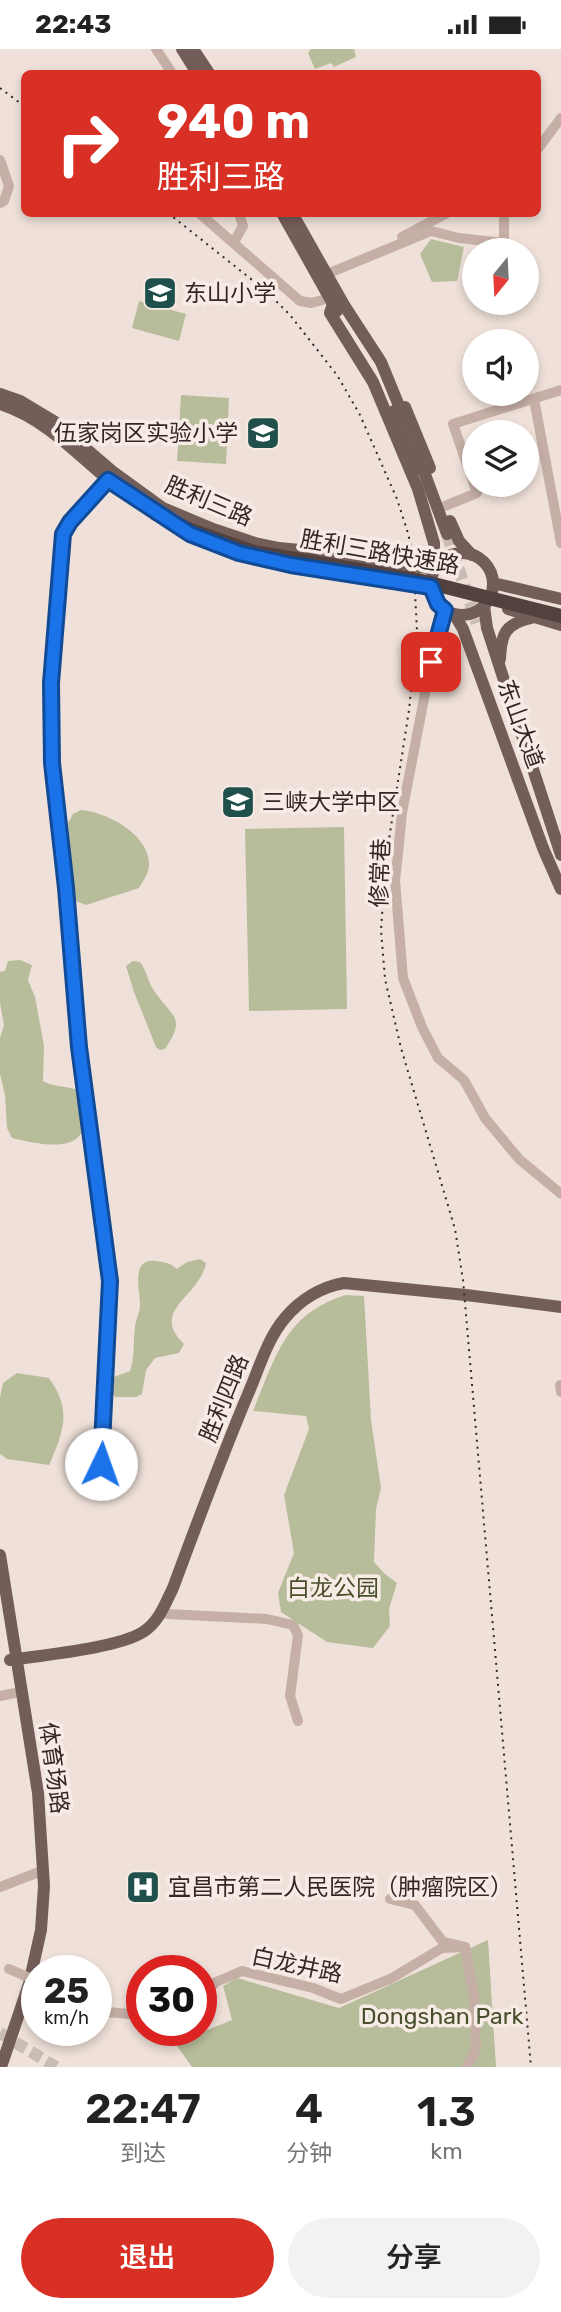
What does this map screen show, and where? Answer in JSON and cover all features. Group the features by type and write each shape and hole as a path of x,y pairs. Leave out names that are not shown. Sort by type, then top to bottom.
{"highway":[{"path":"159,511 192,528"},
{"name":"胜利三路快速路","path":"192,528 254,547 418,572 561,608"},
{"name":"胜利三路快速路","path":"192,528 254,552 440,584 561,616"}],"main road":[{"path":"182,49 196,70"},
{"path":"193,49 207,70"},
{"path":"284,217 337,303 381,362 443,535"},
{"path":"294,217 327,274 337,303"},
{"path":"351,299 384,359 445,506 459,541 487,566 493,583 486,605 470,614 449,612 438,604 431,587 434,543 418,489 373,382 330,313 337,303 351,299"},
{"name":"胜利三路","path":"0,394 20,401 55,422 190,534 239,553 291,565 431,587"},
{"name":"胜利三路","path":"0,404 16,409 50,429 108,480 159,511 255,543 434,569"},
{"path":"434,569 448,557 472,555"},
{"path":"493,583 561,599"},
{"path":"486,605 561,625"},
{"name":"东山大道","path":"486,605 487,628 561,855"},
{"name":"东山大道","path":"449,612 463,629 557,868 561,889"},
{"path":"500,667 502,637 508,628 517,621 534,617"},
{"path":"474,624 557,868"},
{"name":"胜利四路","path":"14,1663 124,1640 143,1632 153,1624 173,1588 228,1441 270,1341 286,1317 306,1299 330,1286 344,1283 561,1307"},
{"name":"胜利四路","path":"14,1663 122,1647 147,1636 167,1614 233,1443 278,1339 291,1319 308,1304 328,1292 362,1289 561,1313"},
{"name":"体育场路","path":"0,1555 14,1663 15,1693 32,1790 40,1872 38,1914 22,1983 0,2052"},
{"name":"体育场路","path":"0,1598 38,1793 41,1930 29,1984 1,2067"}],"street":[{"path":"156,49 170,70"},
{"path":"541,145 561,118"},
{"path":"0,160 9,186 4,201 0,203"},
{"path":"204,217 300,302 337,303"},
{"path":"234,243 243,226 240,217"},
{"path":"368,256 440,217"},
{"path":"327,274 431,232 504,243 504,217"},
{"path":"539,397 561,390"},
{"path":"445,506 477,493 453,424 509,406"},
{"path":"535,406 561,543"},
{"path":"101,1464 110,1281 79,1047 66,888 52,763 51,683 63,534 70,522 108,480"},
{"name":"修常巷","path":"449,612 431,662 402,813 395,880 403,978 422,1027 438,1058 464,1080 485,1118 519,1159 561,1194"},
{"path":"167,1614 267,1619 293,1625 298,1635 290,1696 298,1721"},
{"path":"0,1696 15,1693"},
{"path":"0,1887 40,1872"},
{"path":"390,1899 415,1905 443,1942 465,1947 474,1997 476,2048 467,2067"},
{"name":"白龙井路","path":"217,1982 242,1971 313,1988 341,1999 392,1978 442,1948 465,1947"},
{"path":"4,1967 21,1974"}],"green space":[{"path":"311,49 354,49 356,57 334,67 331,63 315,69 308,53"},
{"path":"431,239 462,247 457,281 432,282 420,254"},
{"path":"139,301 186,314 179,341 132,328"},
{"path":"181,395 229,398 226,464 177,461"},
{"path":"81,810 113,820 133,833 141,842 147,852 149,866 139,888 86,905 76,901 68,823 73,814"},
{"path":"344,827 347,1009 249,1011 245,829"},
{"path":"20,960 32,965 28,980 35,997 44,1046 43,1081 78,1090 84,1118 83,1130 77,1138 68,1143 45,1144 12,1138 7,1128 5,1095 0,1074 0,1038 4,1025 0,1003 0,972 5,971 8,961"},
{"path":"133,961 140,962 153,988 175,1018 175,1030 165,1049 156,1047 134,992 126,966"},
{"path":"200,1259 206,1263 202,1275 174,1313 172,1322 175,1332 184,1344 179,1353 155,1358 146,1370 142,1394 136,1397 115,1397 110,1389 114,1377 130,1371 132,1365 135,1327 140,1308 138,1276 143,1265 148,1261 159,1261 177,1269 187,1262"},
{"name":"白龙公园","path":"346,1295 364,1296 371,1420 381,1488 376,1509 374,1562 397,1583 389,1609 390,1626 373,1648 327,1642 281,1612 278,1593 294,1553 284,1495 309,1429 306,1416 253,1411 276,1356 295,1326 325,1303"},
{"path":"17,1373 49,1378 61,1400 62,1431 49,1465 7,1459 0,1454 0,1398 3,1383"},
{"name":"Dongshan Park","path":"488,1940 496,2067 192,2067 177,2046 217,2046 217,2026 232,2020 223,1986 237,1978 339,2008"}],"tunnel":[{"path":"447,534 477,623"},
{"path":"0,2033 56,2067"}],"railway":[{"path":"0,88 21,104"},
{"path":"173,217 266,291 290,315 337,375 360,415 397,499 413,553 417,631 409,710 386,859 381,930 385,979 401,1048 455,1229 463,1280 531,2067"}],"place":[{"name":"东山小学","path":"160,293"},
{"name":"伍家岗区实验小学","path":"263,433"},
{"name":"三峡大学中区","path":"238,802"},
{"name":"宜昌市第二人民医院（肿瘤院区）","path":"143,1887"}],"route":[{"path":"101,1464 110,1281 79,1047 66,888 52,763 51,683 63,534 70,522 108,480 156,514 214,545 291,565 431,587 438,604 445,610 431,662"}]}
